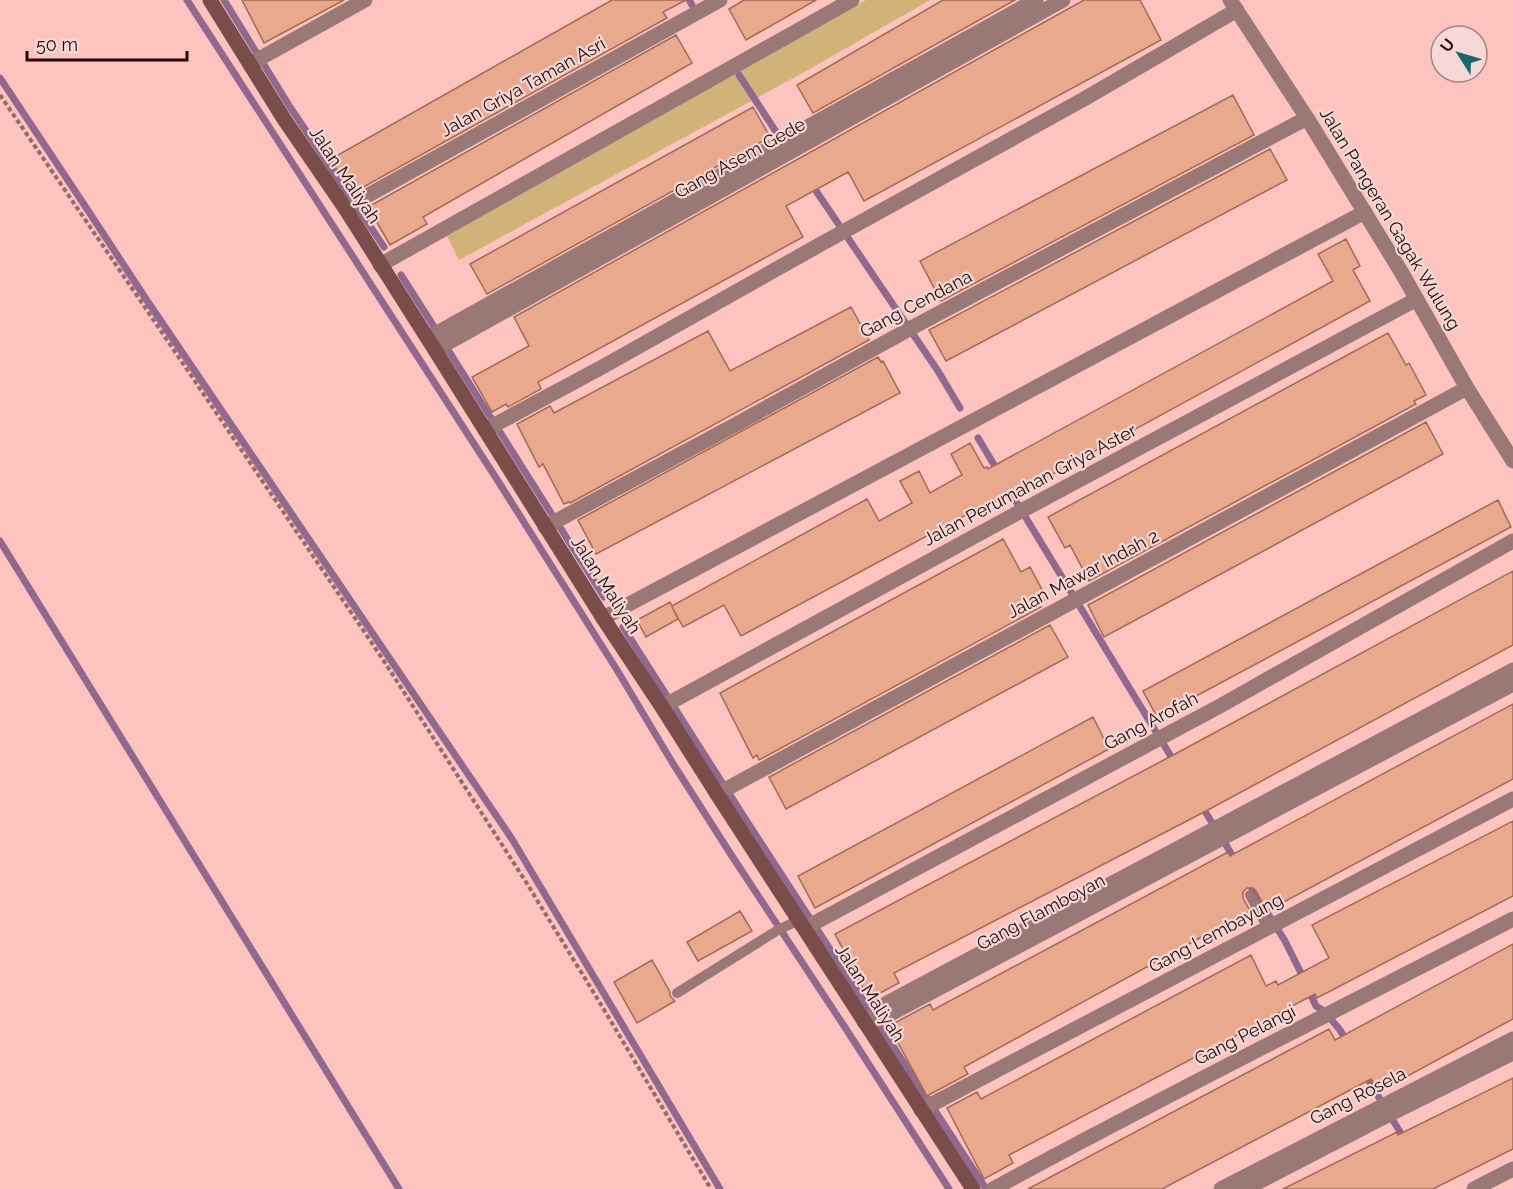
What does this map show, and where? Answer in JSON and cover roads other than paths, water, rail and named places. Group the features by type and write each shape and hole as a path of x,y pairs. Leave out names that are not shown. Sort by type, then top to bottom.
{"street":[{"name":"Jalan Maliyah","path":"210,0 258,59 284,119 352,204 388,260 552,523 603,618 670,702 809,923 873,1017 928,1106 973,1189"},
{"path":"258,59 365,0"},
{"name":"Jalan Griya Taman Asri","path":"352,204 720,0"},
{"path":"388,260 852,0"},
{"name":"Gang Asem Gede","path":"439,340 776,153 1036,0"},
{"name":"Gang Asem Gede","path":"796,141 1063,0"},
{"path":"493,426 1084,99 1233,5"},
{"name":"Jalan Pangeran Gagak Wulung","path":"1233,5 1365,212 1467,388 1513,461"},
{"name":"Gang Cendana","path":"552,523 898,335 1307,118"},
{"path":"603,618 1365,212"},
{"name":"Jalan Perumahan Griya Aster","path":"670,702 1417,299"},
{"name":"Jalan Mawar Indah 2","path":"726,789 1467,388"},
{"name":"Gang Arofah","path":"809,923 1170,734 1513,541"},
{"path":"1219,833 1513,670"},
{"name":"Gang Flamboyan","path":"873,1017 892,1013 1219,833 1513,684"},
{"name":"Gang Lembayung","path":"928,1106 1513,799"},
{"name":"Gang Pelangi","path":"1014,1189 1513,919"},
{"name":"Gang Pelangi","path":"1338,1015 1513,930"},
{"name":"Gang Pelangi","path":"994,1189 1153,1104 1315,1027"},
{"name":"Gang Rosela","path":"1245,1189 1513,1039"},
{"name":"Gang Rosela","path":"1394,1106 1513,1053"},
{"name":"Gang Rosela","path":"1221,1189 1375,1116"},
{"path":"1474,1189 1513,1169"}],"lane":[{"path":"1250,895 1274,925"},
{"path":"677,993 781,929 809,923"}],"waterway":[{"path":"187,0 498,481 730,853 949,1189"},
{"path":"224,0 290,107 384,247"},
{"path":"689,0 692,5"},
{"path":"739,75 782,141"},
{"path":"0,78 146,299 512,839 720,1189"},
{"path":"810,182 938,371 960,408"},
{"path":"401,275 438,333"},
{"path":"445,345 604,597"},
{"path":"978,438 999,473"},
{"path":"1006,485 1175,763"},
{"path":"0,541 399,1189"},
{"path":"623,627 986,1189"},
{"path":"1201,805 1216,829"},
{"path":"1222,838 1236,862"},
{"path":"1248,882 1285,941 1304,979"},
{"path":"1308,989 1316,1006 1324,1011 1347,1042"},
{"path":"1364,1073 1405,1140"}]}
